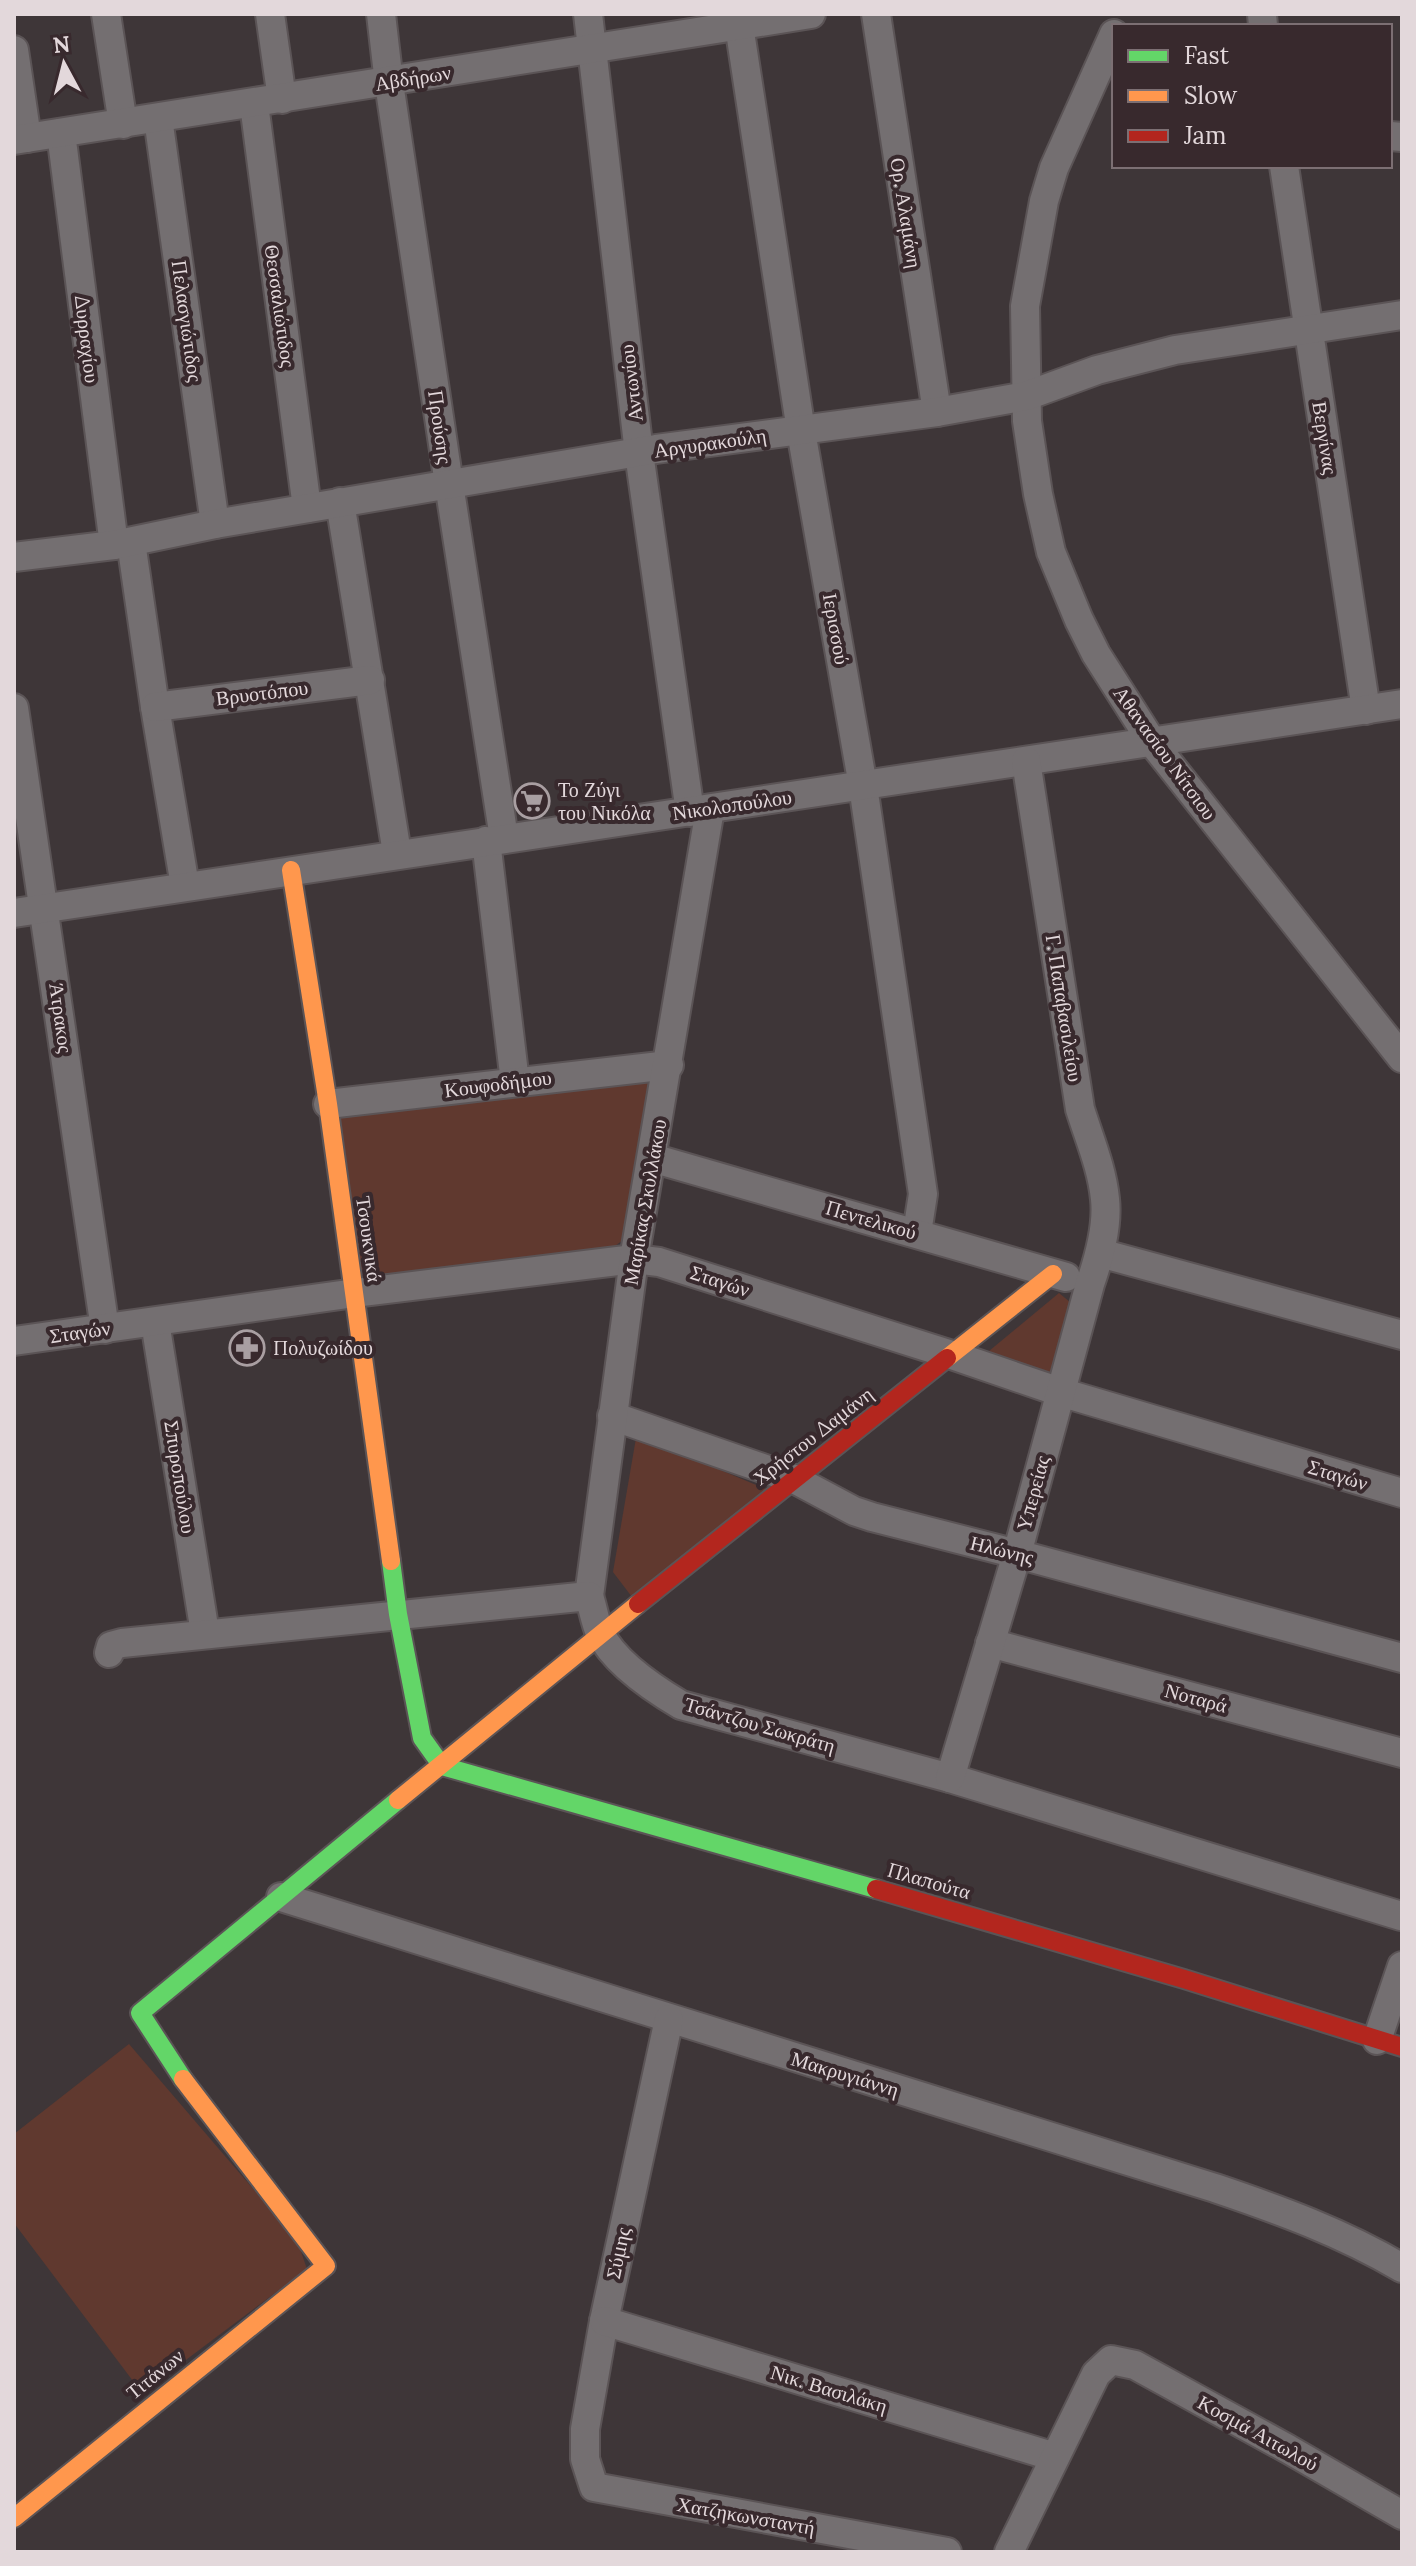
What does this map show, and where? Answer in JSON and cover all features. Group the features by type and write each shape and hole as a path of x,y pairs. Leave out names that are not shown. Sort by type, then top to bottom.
{"street":[{"path":"106,14 123,124"},
{"path":"270,14 282,99"},
{"name":"Προύσης","path":"381,14 449,484 495,840 515,1082"},
{"name":"Αντωνίου","path":"588,14 639,453 700,810"},
{"name":"Αβδήρων","path":"20,139 811,14"},
{"name":"Ορ. Αλαμάνη","path":"876,14 937,412"},
{"name":"Ιερισσού","path":"739,25 801,431 863,786 923,1194 917,1233"},
{"name":"Αθανασίου Νίτσιου","path":"1112,38 1054,168 1044,201 1025,306 1026,396 1032,459 1051,552 1090,643 1152,742 1402,1058"},
{"path":"14,50 20,139"},
{"name":"Θεσσαλιώτιδος","path":"254,104 307,508"},
{"name":"Πελασγιώτιδος","path":"158,118 215,524"},
{"name":"Δυρραχίου","path":"61,133 122,544 155,707 185,886"},
{"name":"Βεργίνας","path":"1284,168 1366,710"},
{"name":"Αργυρακούλη","path":"14,557 122,544 215,524 639,453 937,412 1026,396 1097,370 1175,350 1402,315"},
{"path":"340,502 397,853"},
{"name":"Βρυοτόπου","path":"155,707 370,680"},
{"name":"Νικολοπούλου","path":"14,913 1402,704"},
{"name":"Άτρακος","path":"14,708 105,1329"},
{"name":"Γ. Παπαβασιλείου","path":"1026,761 1080,1109 1105,1201 1100,1253"},
{"name":"Μαρίκας Σκυλλάκου","path":"589,1596 634,1259 669,1065 700,810"},
{"name":"Τσουκνικά","path":"291,870 328,1104 398,1614 422,1738 442,1766"},
{"name":"Κουφοδήμου","path":"328,1104 669,1065"},
{"name":"Πεντελικού","path":"652,1158 1090,1284"},
{"path":"1100,1253 1402,1335"},
{"name":"Υπερείας","path":"950,1778 1017,1554 1100,1253"},
{"name":"Σταγών","path":"14,1341 355,1293 634,1259 675,1266 1060,1392 1402,1493"},
{"name":"Χρήστου Δαμάνη","path":"326,2266 171,2064 140,2013 600,1634 1053,1274"},
{"name":"Σπυροπούλου","path":"155,1322 205,1633"},
{"name":"Ηλώνης","path":"612,1416 794,1479 854,1511 872,1517 1402,1658"},
{"path":"109,1653 111,1646 122,1643 205,1633 589,1596"},
{"name":"Τσάντζου Σωκράτη","path":"589,1596 600,1634 650,1687 681,1705 950,1778 1402,1918"},
{"name":"Νοταρά","path":"990,1643 1402,1753"},
{"name":"Πλαπούτα","path":"442,1766 1210,1986 1389,2043"},
{"name":"Μακρυγιάννη","path":"281,1897 1258,2203 1361,2244 1402,2268"},
{"path":"1402,1908 1402,1918"},
{"path":"1389,2043 1402,1966"},
{"name":"Σύμης","path":"594,2487 585,2459 585,2429 604,2321 669,2019"},
{"name":"Τιτάνων","path":"14,2518 326,2266"},
{"name":"Νικ. Βασιλάκη","path":"604,2321 1055,2457"},
{"name":"Κοσμά Αιτωλού","path":"1055,2457 1096,2374 1111,2360 1135,2365 1402,2515"},
{"path":"1009,2552 1055,2457"},
{"name":"Χατζηκωνσταντή","path":"594,2487 947,2552"}],"shaded area":[{"path":"639,1076 649,1083 623,1240 615,1246 372,1277 361,1269 340,1114"},
{"path":"1059,1293 1076,1307 1053,1379 983,1356"},
{"path":"636,1438 644,1438 766,1489 632,1597 613,1572"},
{"path":"129,2044 297,2240 307,2269 142,2393 14,2223 14,2134"}],"traffic: fast":[{"path":"391,1561 422,1738 442,1766 876,1889"},
{"path":"183,2079 140,2013 398,1800"}],"traffic: slow":[{"path":"291,870 328,1104 391,1561"},
{"path":"947,1358 1053,1274"},
{"path":"398,1800 638,1604"},
{"path":"14,2518 326,2266 183,2079"}],"traffic: jam":[{"path":"638,1604 947,1358"},
{"path":"876,1889 1184,1979 1402,2047"}],"place":[{"name":"Το Ζύγι του Νικόλα","path":"532,801"},
{"name":"Πολυζωίδου","path":"247,1348"}]}
